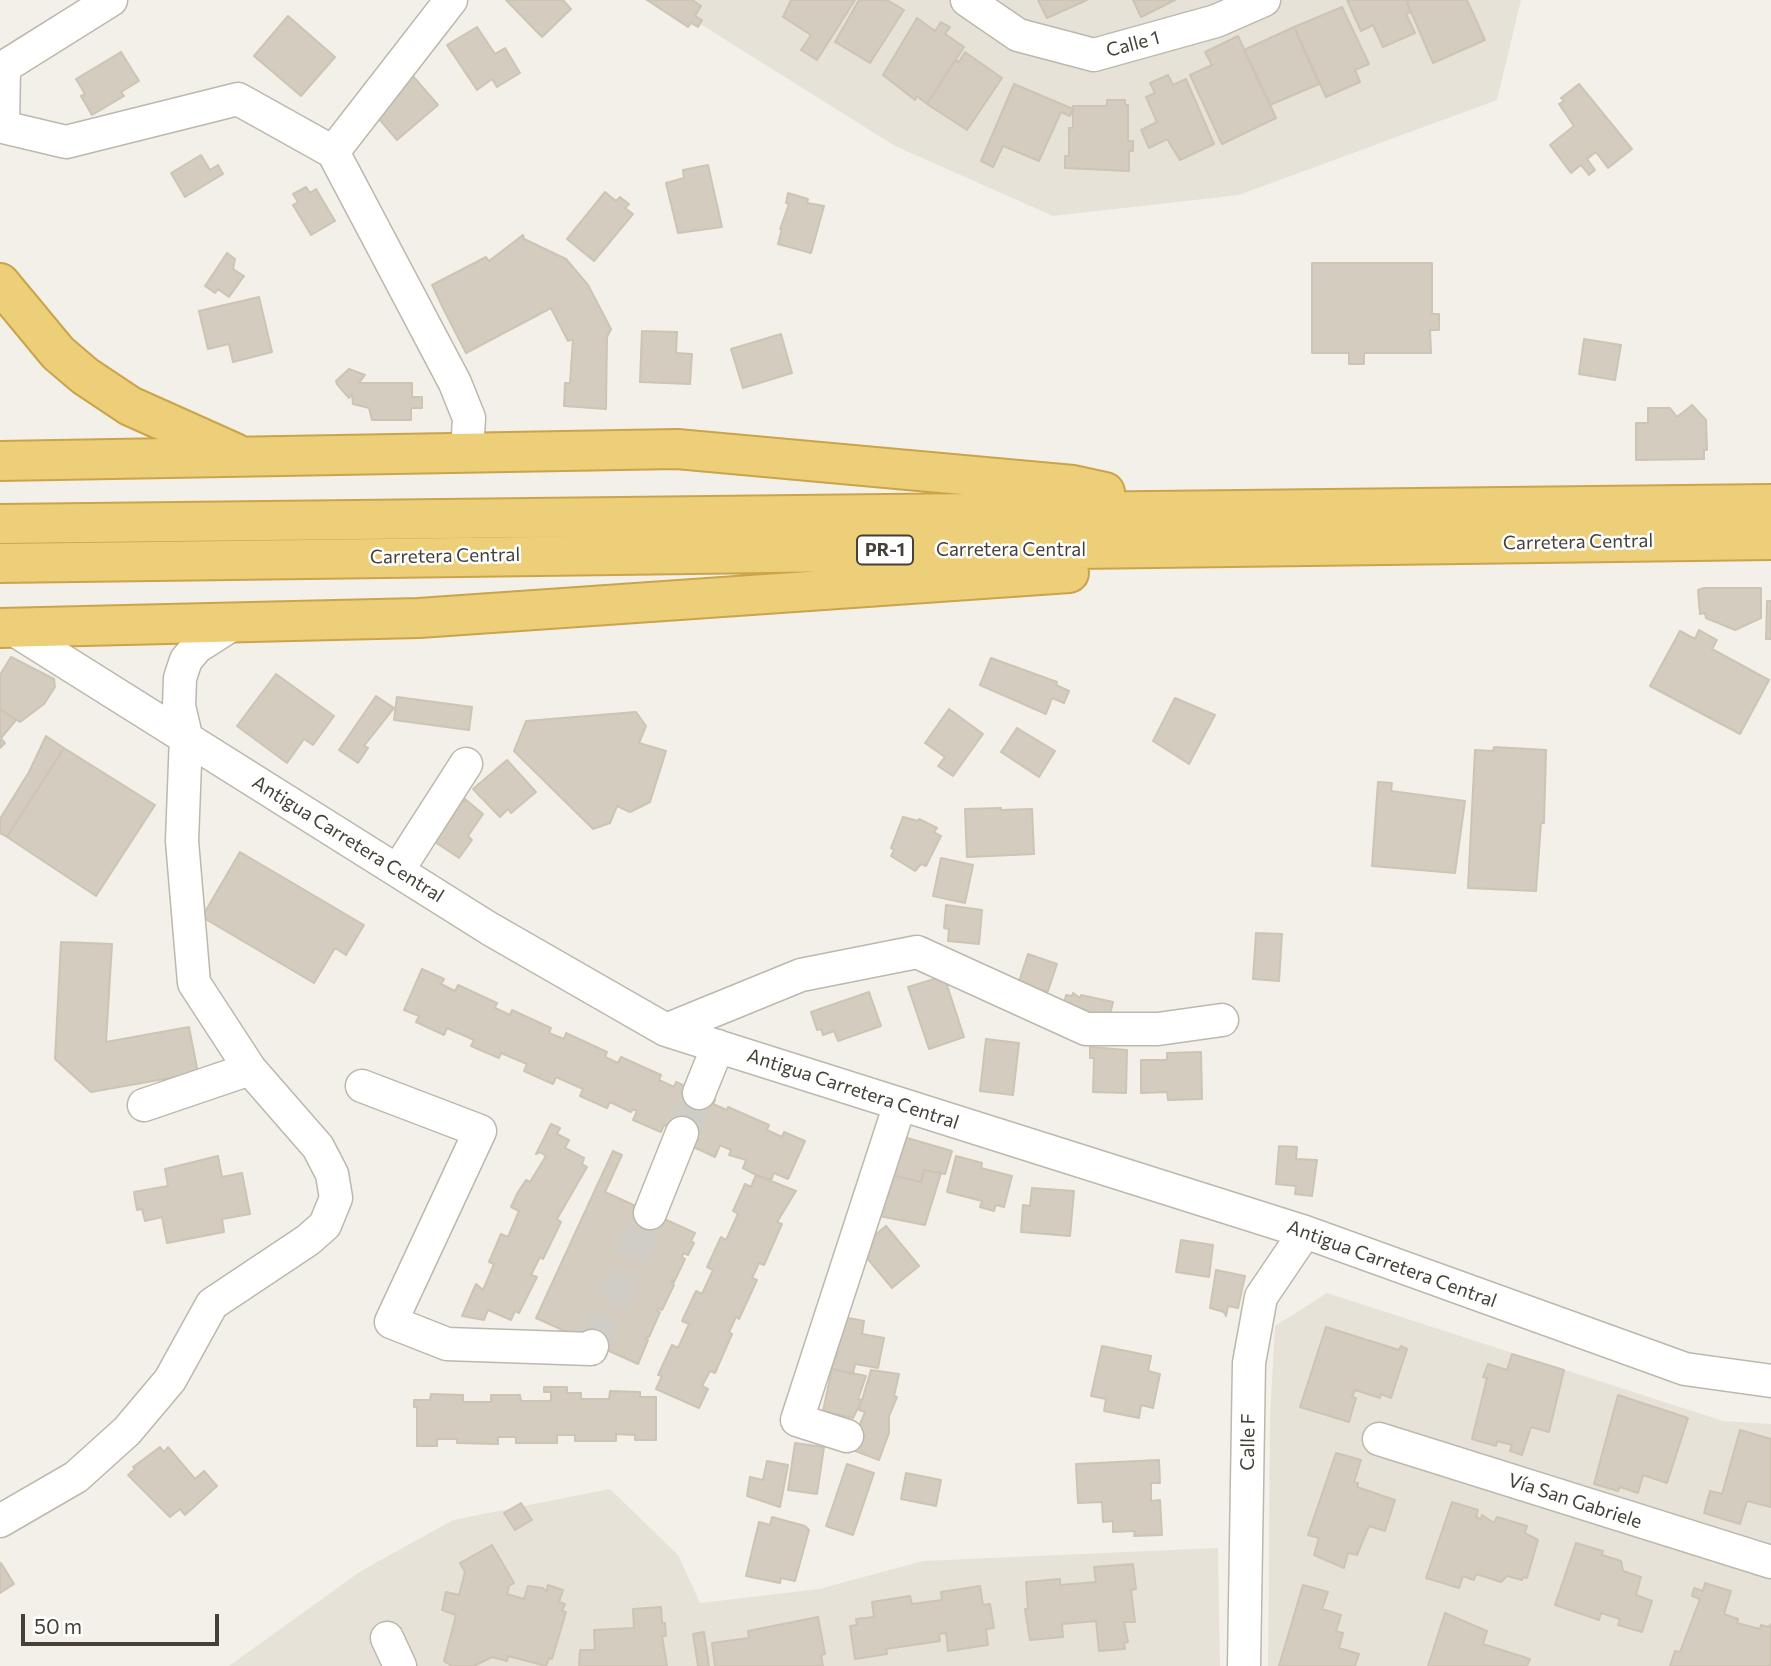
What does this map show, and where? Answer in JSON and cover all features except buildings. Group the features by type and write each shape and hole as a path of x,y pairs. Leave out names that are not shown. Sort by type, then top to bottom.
{"highway":[{"path":"0,283 58,353 102,388 165,424 247,458"},
{"path":"0,461 677,449 1073,485 1184,509"},
{"name":"Carretera Central","path":"0,524 1771,504"},
{"name":"Carretera Central","path":"0,563 664,552 1208,549 1771,540"},
{"path":"5,628 419,618 1117,569 1208,549"}],"street":[{"path":"111,0 4,67 1,125 66,142 238,99 333,152 455,383 469,418 467,453"},
{"path":"333,152 452,0"},
{"name":"Calle 1","path":"967,0 1018,35 1094,55 1216,21 1264,0"},
{"path":"0,1521 76,1477 127,1431 170,1380 212,1304 308,1240 325,1225 336,1198 332,1174 318,1147 250,1069 194,983 182,841 186,736 179,706 180,678 186,660 197,647 233,624"},
{"name":"Antigua Carretera Central","path":"5,628 186,736 489,929 666,1030 1305,1232 1685,1369 1771,1381"},
{"path":"398,870 466,764"},
{"path":"666,1030 801,975 917,952 1086,1029 1158,1029 1222,1020"},
{"path":"699,1093 718,1046"},
{"path":"144,1105 250,1069"},
{"path":"362,1086 480,1131 391,1322 447,1344 591,1349 592,1346"},
{"path":"847,1436 797,1420 900,1104"},
{"path":"650,1213 682,1133"},
{"name":"Calle F","path":"1244,1666 1249,1363 1261,1297 1305,1232"},
{"name":"Vía San Gabriele","path":"1379,1439 1771,1562"}],"shaded area":[{"path":"662,0 1521,0 1497,100 1239,195 1053,216 895,146"},
{"path":"1327,1293 1723,1421 1771,1424 1771,1666 1268,1666 1270,1417 1275,1326"},
{"path":"610,1489 678,1555 700,1603 819,1589 923,1561 1218,1548 1220,1666 229,1666 361,1571 453,1520"}],"tunnel":[{"path":"682,1133 699,1093"},
{"path":"592,1346 650,1213"}]}
